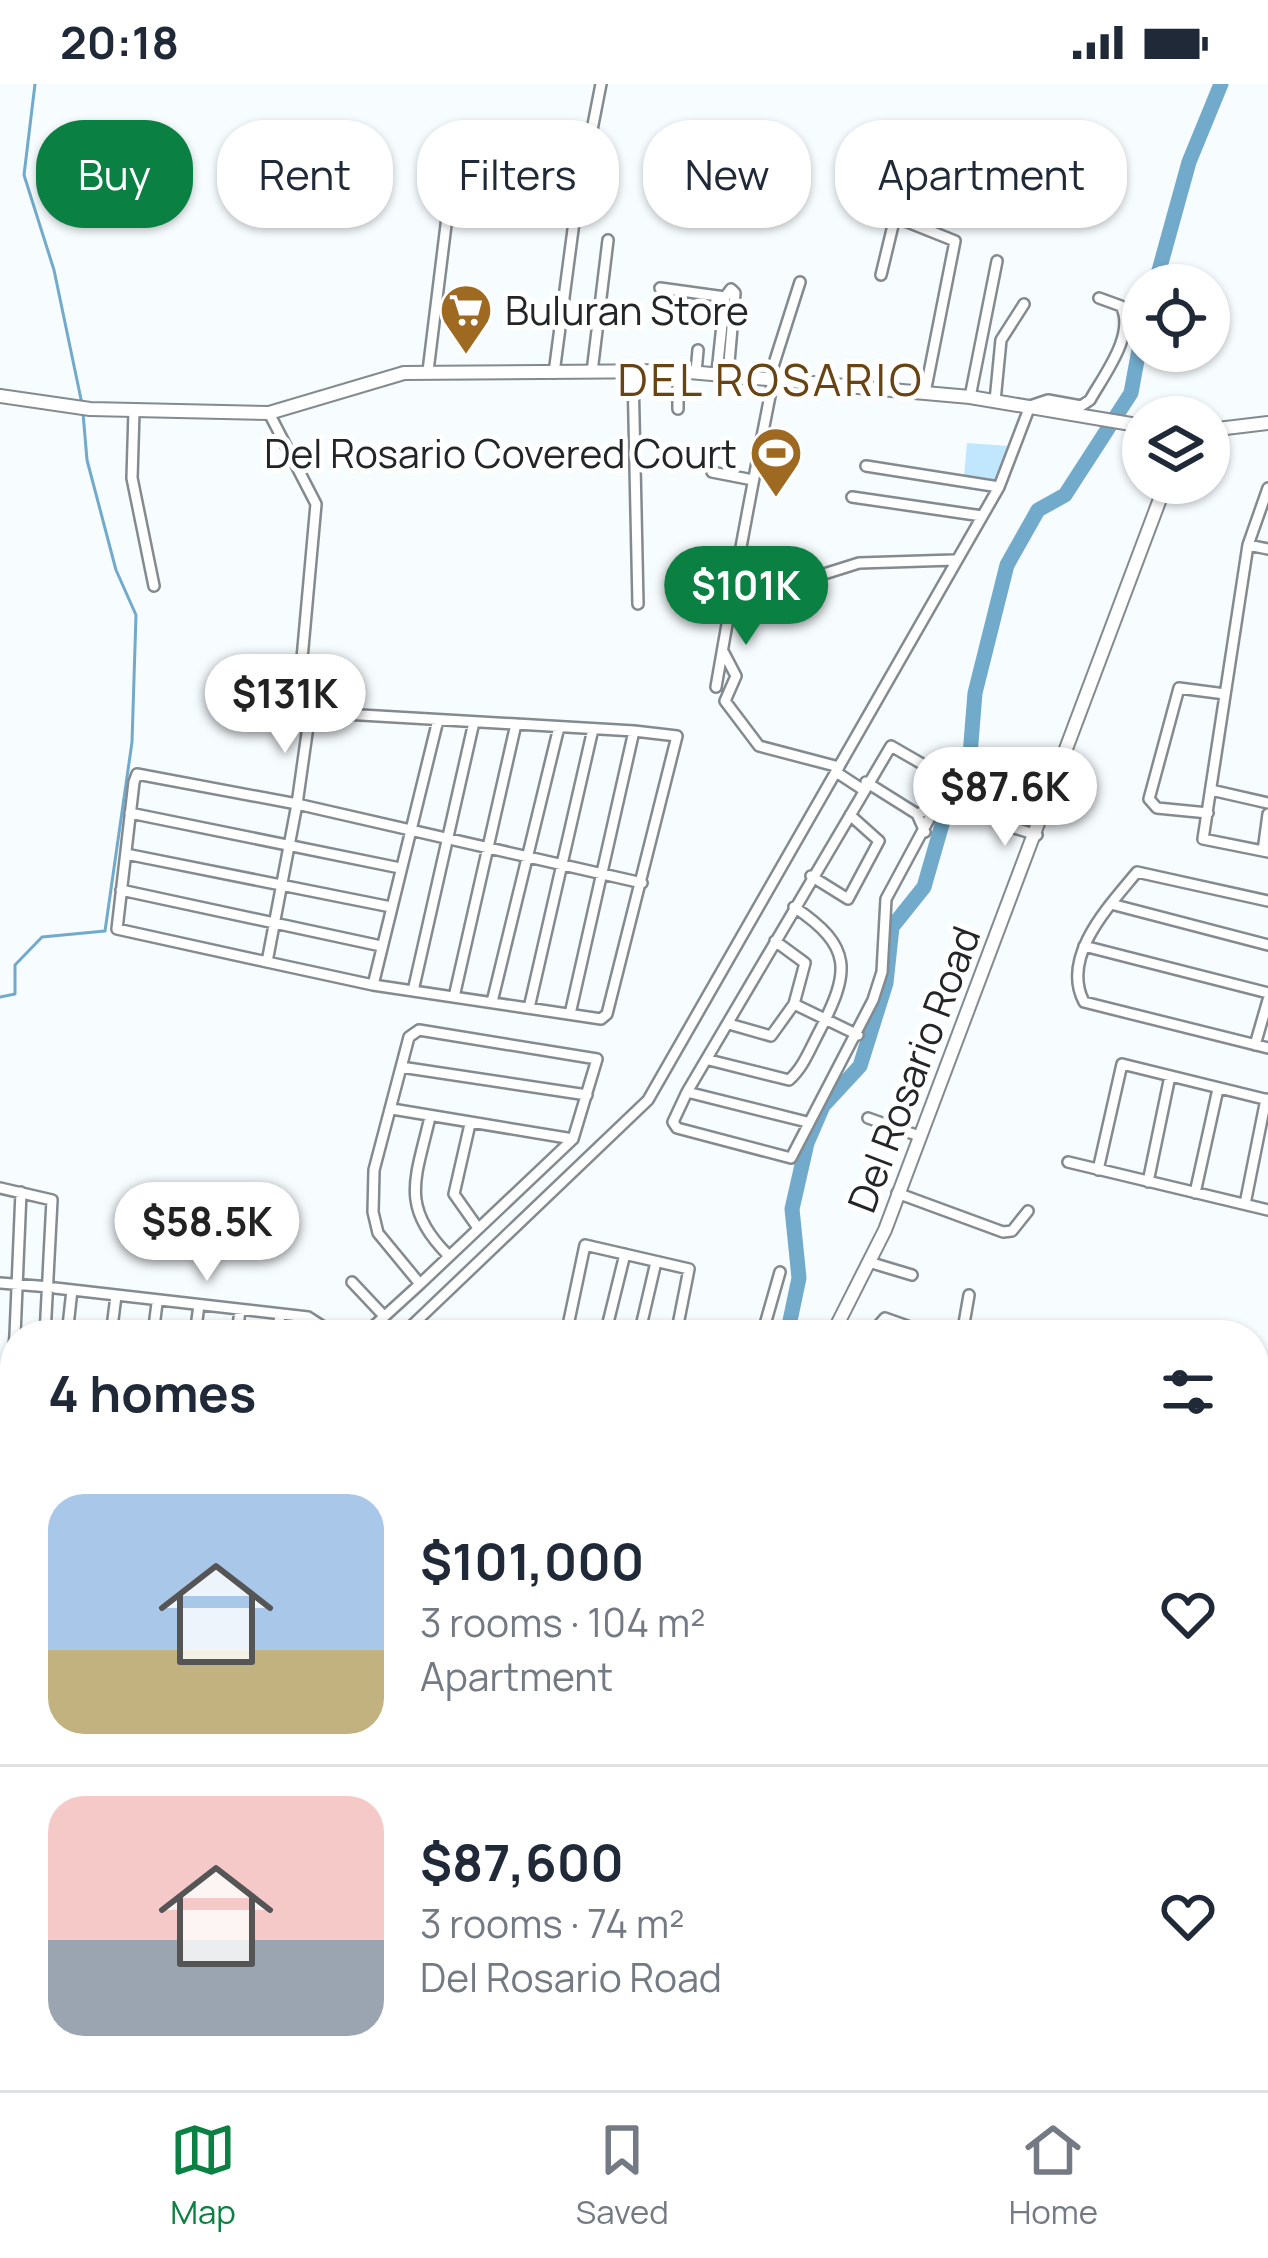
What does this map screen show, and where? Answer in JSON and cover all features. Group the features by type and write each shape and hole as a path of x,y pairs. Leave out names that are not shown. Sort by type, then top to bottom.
{"main road":[{"path":"0,396 73,408 269,413 361,382 428,371 678,371 970,397 1122,423"},
{"path":"1230,428 1268,424"},
{"name":"Del Rosario Road","path":"840,1320 872,1263 1158,504"}],"street":[{"path":"554,373 574,222 602,84"},
{"path":"881,275 895,217 955,241 925,393"},
{"path":"428,371 446,228"},
{"path":"592,373 608,240"},
{"path":"970,397 998,261"},
{"path":"716,687 772,376 800,282"},
{"path":"660,288 730,288 722,373"},
{"path":"420,1320 648,1100 999,487 1030,406 1048,400 1087,405 1124,334 1126,318 1121,307 1099,298"},
{"path":"995,401 1001,340 1024,304"},
{"path":"696,372 698,350"},
{"path":"678,371 678,409"},
{"path":"633,373 638,604"},
{"path":"134,411 132,478 154,586"},
{"path":"267,962 310,712 300,681 316,504 269,413"},
{"path":"866,466 999,487"},
{"path":"712,472 753,480"},
{"path":"1268,488 1248,545 1203,839 1265,852 1268,814"},
{"path":"852,496 982,516"},
{"path":"1248,545 1268,549"},
{"path":"824,574 860,562 954,560"},
{"path":"723,648 736,676 725,701 759,746 839,767 917,814 925,832"},
{"path":"1208,813 1157,808 1149,799 1179,688 1226,694"},
{"path":"310,712 677,736 642,883 607,1014 601,1018 374,985 121,931 116,925 137,774 297,804 642,883"},
{"path":"374,985 438,720"},
{"path":"413,991 474,722"},
{"path":"454,997 516,724"},
{"path":"492,1002 559,727"},
{"path":"529,1008 593,729"},
{"path":"570,1014 634,731"},
{"path":"891,746 950,780 886,899 882,971 857,1035 791,1158 677,1128 673,1122 687,1092 865,783 891,746"},
{"path":"1211,790 1268,802"},
{"path":"917,814 938,806"},
{"path":"130,813 400,868"},
{"path":"811,876 848,898 879,841 850,815"},
{"path":"1011,827 1036,835"},
{"path":"126,854 391,907"},
{"path":"1268,901 1144,869 1111,904 1084,946 1080,993 1084,1002 1268,1048"},
{"path":"121,890 381,946"},
{"path":"1111,904 1268,945"},
{"path":"709,1060 789,1080 825,1020 840,985 841,955 823,926 794,907"},
{"path":"729,1024 771,1036 794,1004 805,962 775,941"},
{"path":"1084,946 1268,996 1255,1045"},
{"path":"794,1004 857,1035"},
{"path":"380,1320 420,1284 573,1139 595,1054 419,1030 409,1037 374,1170 374,1212 379,1233 420,1284"},
{"path":"401,1066 587,1095"},
{"path":"1098,1170 1119,1066 1171,1076 1267,1100 1245,1204"},
{"path":"1148,1181 1171,1076"},
{"path":"1195,1192 1218,1089"},
{"path":"687,1092 807,1122"},
{"path":"392,1109 573,1139"},
{"path":"430,1117 413,1197 420,1223 448,1255"},
{"path":"868,1118 919,1136"},
{"path":"470,1124 454,1195 478,1228"},
{"path":"1068,1162 1268,1210"},
{"path":"0,1188 50,1197 53,1288 48,1320"},
{"path":"16,1320 21,1192"},
{"path":"897,1192 1003,1232 1012,1232 1028,1211"},
{"path":"569,1320 585,1245 690,1271 679,1320"},
{"path":"609,1320 625,1254"},
{"path":"642,1320 656,1262"},
{"path":"872,1263 912,1275"},
{"path":"766,1320 780,1272"},
{"path":"0,1282 313,1320"},
{"path":"352,1282 384,1316"},
{"path":"69,1320 72,1290"},
{"path":"965,1320 969,1295"},
{"path":"113,1320 116,1296"},
{"path":"155,1320 157,1303"},
{"path":"197,1320 199,1305"},
{"path":"239,1320 241,1310"},
{"path":"279,1320 280,1316"}],"green space":[{"path":"967,443 1009,446 995,482 964,477"}],"waterway":[{"path":"35,84 24,175 54,270 82,404"},
{"path":"1161,264 1189,162 1221,84"},
{"path":"790,1320 799,1278 792,1209 807,1143 823,1106 860,1066 886,983 892,927 924,887 951,793 970,755 975,693 1007,565 1038,510 1065,495 1131,393 1135,372"},
{"path":"0,997 15,994 15,965 42,937 105,931 132,742 136,615 116,570 87,460 83,413"}],"place":[{"name":"Buluran Store","path":"466,356"},
{"name":"Del Rosario Covered Court","path":"776,499"}],"district":[{"name":"DEL ROSARIO","path":"771,379"}]}
